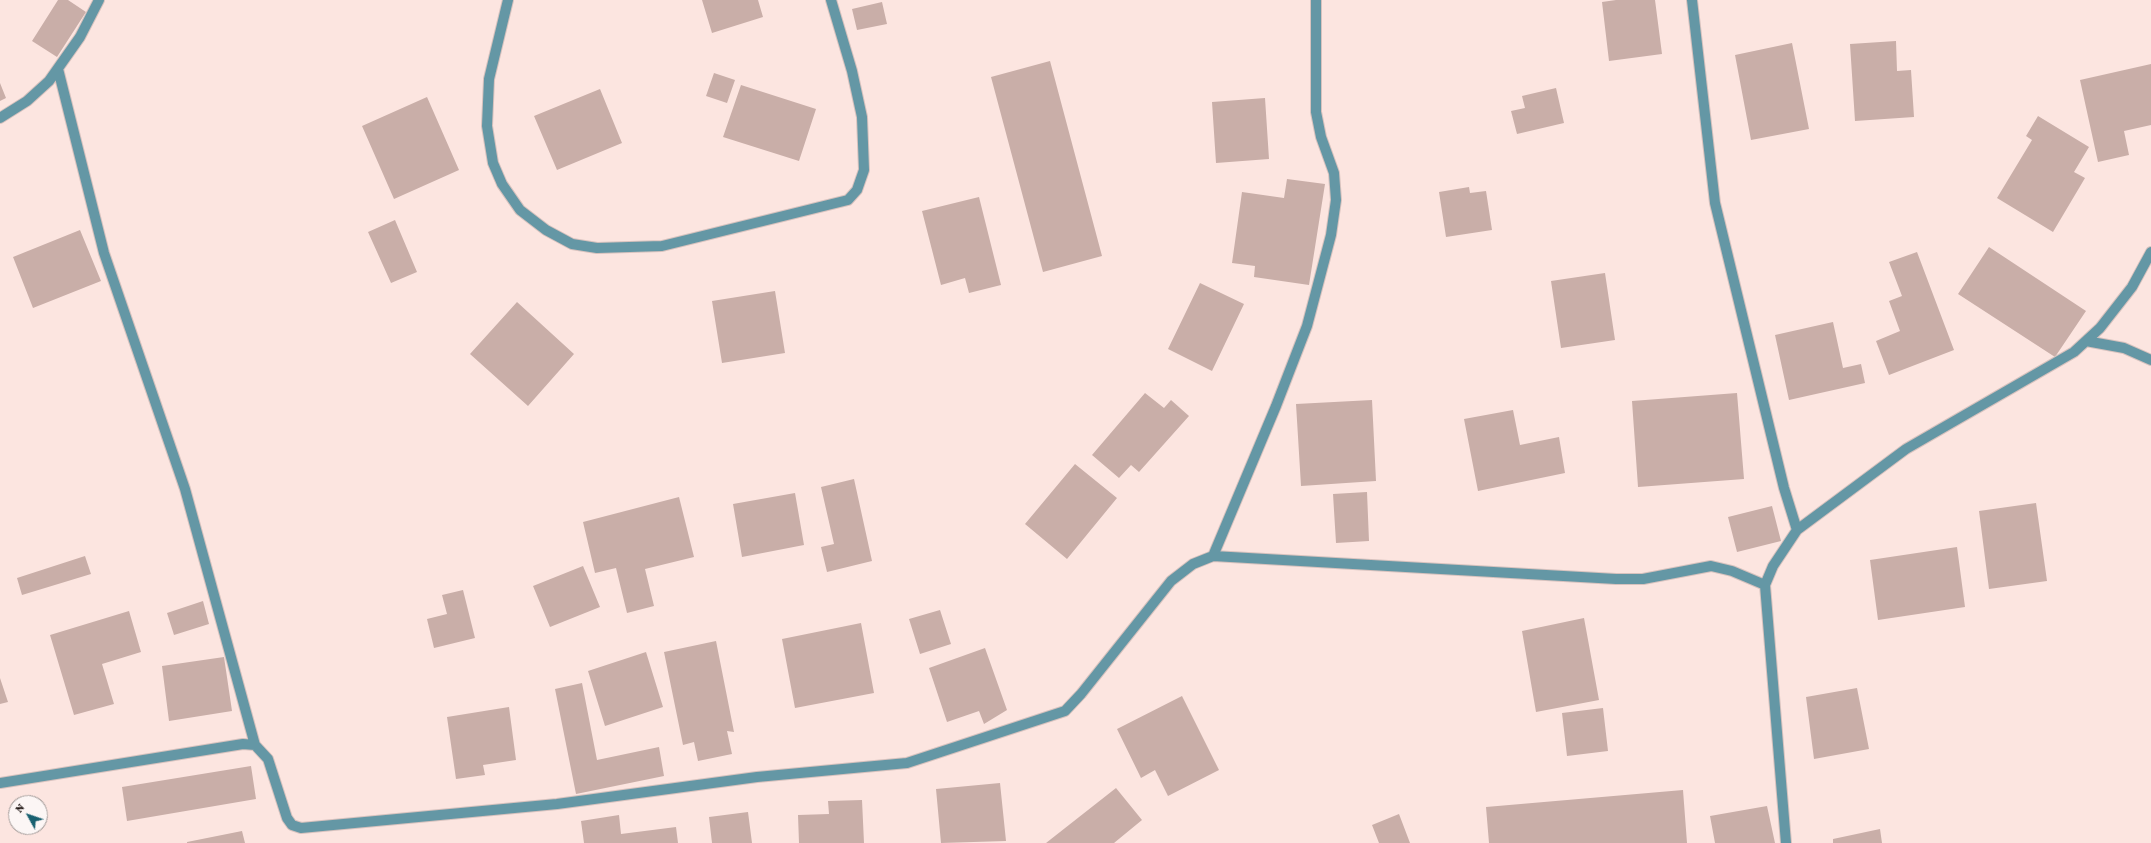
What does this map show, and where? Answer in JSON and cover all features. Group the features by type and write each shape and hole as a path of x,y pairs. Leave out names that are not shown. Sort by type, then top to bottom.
{"street":[{"path":"0,118 27,101 49,81 80,37 99,0"},
{"path":"508,0 489,79 487,126 493,163 502,184 520,210 546,230 572,244 597,248 662,246 848,200 857,190 864,170 862,117 852,71 831,0"},
{"path":"1213,556 1276,406 1307,326 1331,235 1336,200 1334,173 1321,137 1316,112 1316,0"},
{"path":"1692,0 1714,203 1784,488 1797,530"},
{"path":"58,69 104,253 117,295 185,489 255,745 268,759 287,818 292,825 301,828 557,804 757,777 906,763 1065,711 1081,694 1171,581 1193,564 1213,556 1616,579 1643,579 1711,566 1732,571 1765,585"},
{"path":"1786,843 1765,585 1773,566 1797,530 1906,449 2074,352 2100,328 2132,287 2151,252"},
{"path":"2086,340 2124,348 2151,360"},
{"path":"0,783 244,744 255,745"}],"building":[{"path":"58,0 68,0 86,12 57,57 32,41"},
{"path":"702,0 758,0 763,17 712,33"},
{"path":"1616,0 1655,0 1662,54 1609,61 1602,2"},
{"path":"882,2 887,24 857,30 852,9"},
{"path":"1896,41 1897,71 1911,70 1914,117 1855,121 1850,44"},
{"path":"1792,43 1809,129 1751,140 1735,55"},
{"path":"1050,61 1102,256 1043,272 991,77"},
{"path":"2151,64 2151,125 2124,131 2129,155 2098,162 2080,80"},
{"path":"714,73 735,80 727,103 706,96"},
{"path":"0,83 6,98 0,101"},
{"path":"741,85 816,109 799,161 723,137"},
{"path":"1556,88 1564,123 1517,134 1511,111 1525,108 1522,96"},
{"path":"600,89 622,143 557,170 534,116"},
{"path":"427,97 459,170 394,199 362,126"},
{"path":"1265,98 1269,159 1216,163 1212,102"},
{"path":"2038,116 2089,147 2074,172 2085,178 2053,232 1997,198 2032,140 2026,136"},
{"path":"1287,179 1325,184 1309,285 1254,277 1255,266 1232,263 1242,192 1284,198"},
{"path":"1469,187 1470,193 1486,191 1492,230 1446,237 1439,192"},
{"path":"979,197 1001,285 969,293 965,278 941,285 922,211"},
{"path":"395,220 417,272 391,283 368,232"},
{"path":"80,230 101,281 33,308 13,257"},
{"path":"1989,247 2086,311 2055,357 1958,294"},
{"path":"1917,252 1954,350 1889,375 1876,341 1900,331 1889,301 1902,296 1889,262"},
{"path":"1605,273 1615,340 1561,348 1551,281"},
{"path":"1200,283 1244,304 1212,371 1168,349"},
{"path":"775,291 785,353 722,363 712,301"},
{"path":"517,302 574,354 528,406 470,354"},
{"path":"1833,322 1843,368 1861,364 1865,383 1789,400 1775,335"},
{"path":"1145,393 1164,408 1171,400 1189,416 1139,472 1131,465 1119,478 1092,455"},
{"path":"1737,393 1744,479 1638,487 1632,401"},
{"path":"1372,400 1376,481 1301,486 1296,404"},
{"path":"1513,410 1520,445 1559,437 1565,473 1478,491 1464,419"},
{"path":"1075,464 1117,498 1067,559 1025,524"},
{"path":"854,479 872,561 827,572 821,547 834,544 821,487"},
{"path":"1367,492 1369,541 1336,543 1333,494"},
{"path":"795,493 804,545 742,557 733,504"},
{"path":"679,497 694,557 645,569 654,606 627,613 616,568 595,573 583,522"},
{"path":"2036,503 2047,581 1989,589 1979,511"},
{"path":"1772,506 1781,541 1737,552 1728,517"},
{"path":"1957,547 1965,607 1878,620 1870,560"},
{"path":"85,556 91,574 22,595 17,578"},
{"path":"583,566 600,607 550,627 533,586"},
{"path":"463,590 475,638 434,648 427,619 447,614 442,595"},
{"path":"203,601 209,624 174,635 167,613"},
{"path":"940,610 951,644 920,654 909,619"},
{"path":"129,611 141,652 102,664 114,704 74,715 50,635"},
{"path":"1584,618 1599,700 1536,712 1522,631"},
{"path":"861,623 874,693 795,708 782,639"},
{"path":"716,641 734,732 727,731 732,754 698,761 694,742 683,745 664,652"},
{"path":"985,648 1007,710 984,724 979,711 947,722 929,668"},
{"path":"646,652 663,707 605,726 588,671"},
{"path":"224,657 232,711 169,721 162,666"},
{"path":"0,678 8,702 0,704"},
{"path":"582,683 597,760 659,747 664,776 576,794 555,689"},
{"path":"1857,688 1869,749 1814,759 1806,697"},
{"path":"1182,696 1219,770 1168,796 1155,770 1141,778 1117,729"},
{"path":"509,707 516,760 483,765 485,775 456,779 447,717"},
{"path":"1603,708 1608,751 1567,756 1562,713"},
{"path":"251,766 256,799 127,821 122,787"},
{"path":"1000,783 1006,841 941,843 936,789"},
{"path":"1116,788 1142,820 1114,843 1046,843"},
{"path":"1683,790 1687,843 1489,843 1486,807"},
{"path":"862,800 864,843 799,843 798,815 829,814 828,801"},
{"path":"1767,806 1775,843 1715,843 1710,816"},
{"path":"748,812 752,843 712,843 709,817"},
{"path":"1399,814 1410,843 1379,843 1372,825"},
{"path":"619,815 621,834 676,827 678,843 584,843 581,821"},
{"path":"1880,829 1882,843 1833,843 1833,839"},
{"path":"242,831 245,843 187,843 187,842"}]}
